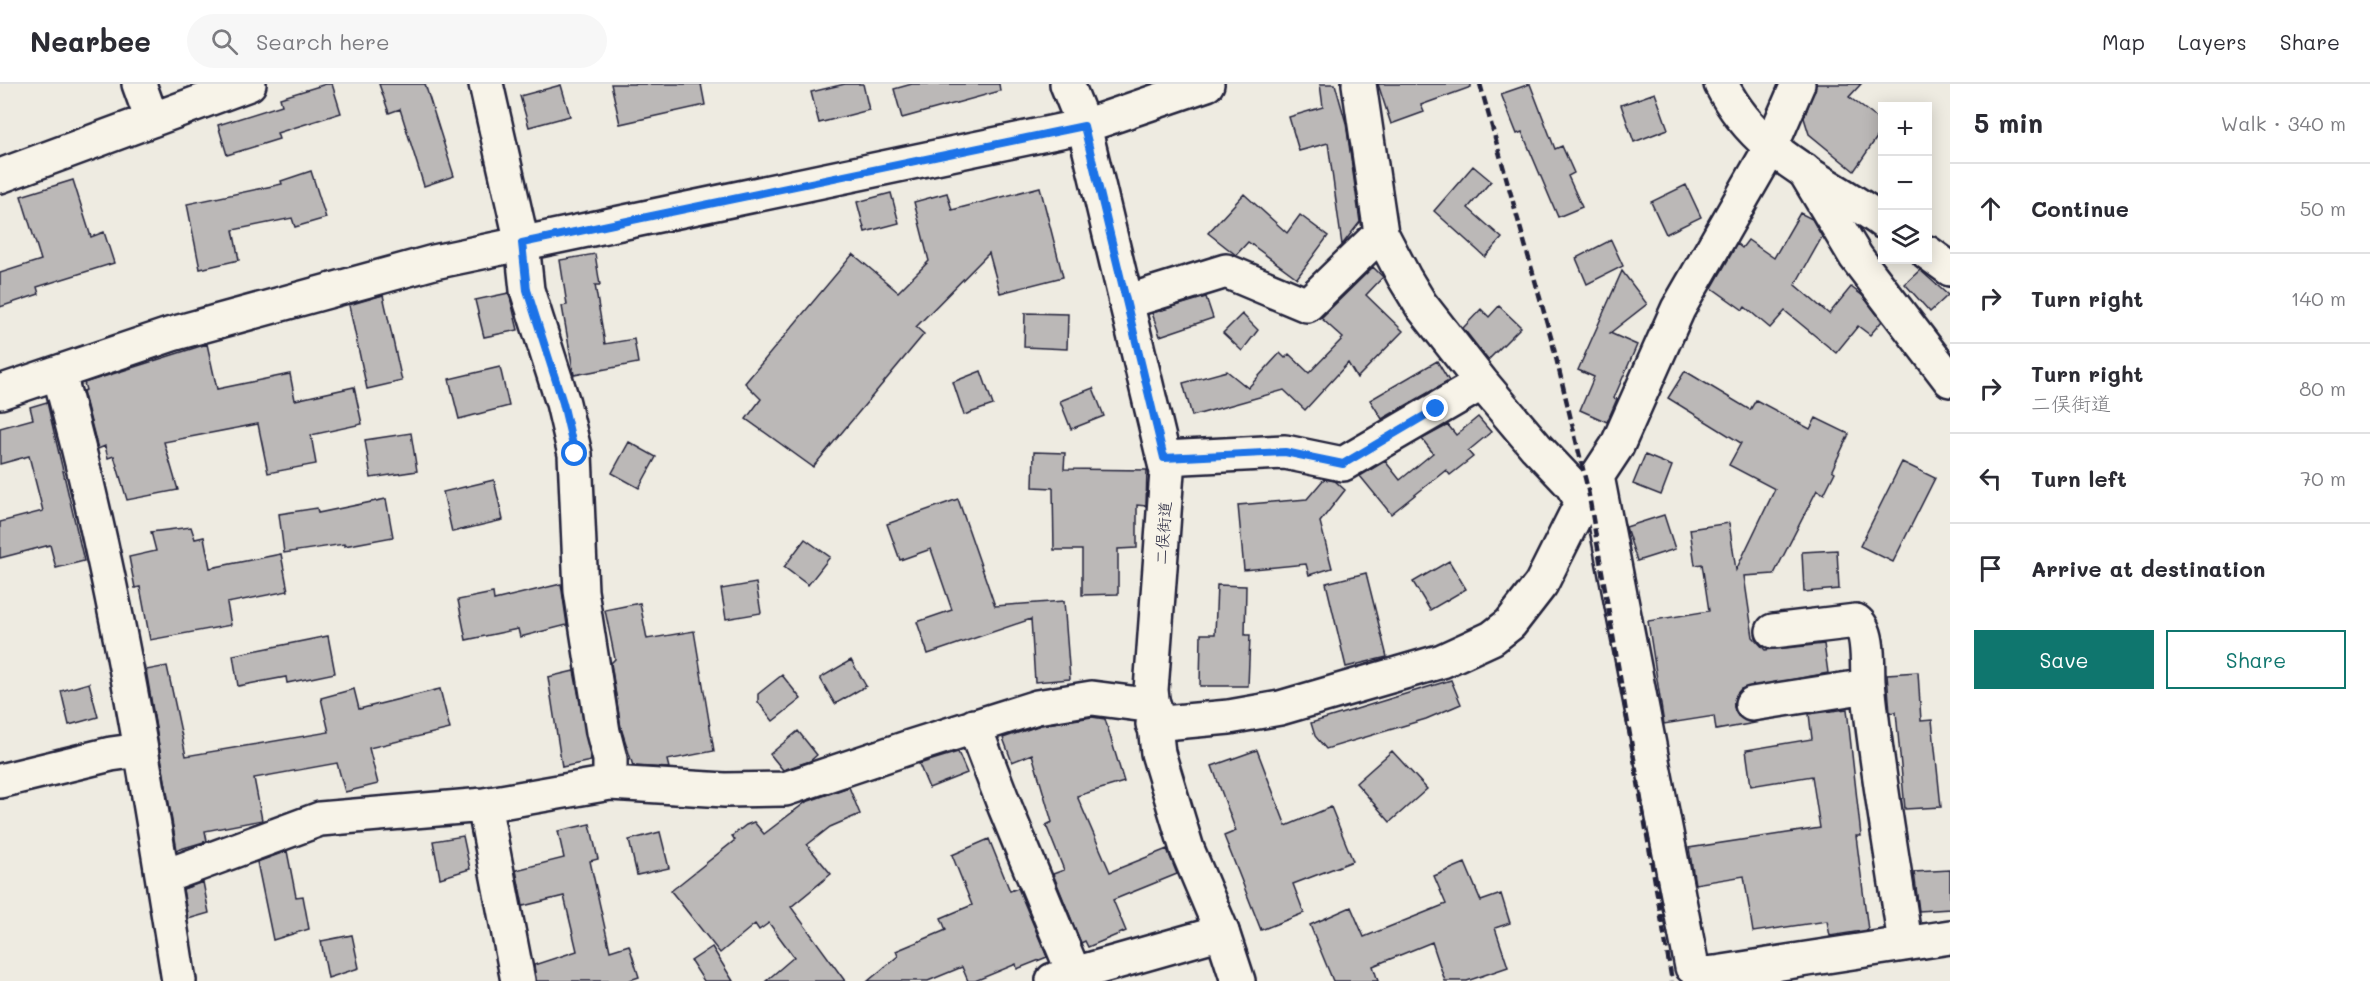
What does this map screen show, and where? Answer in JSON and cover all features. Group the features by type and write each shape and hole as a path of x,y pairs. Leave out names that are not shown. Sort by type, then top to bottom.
{"street":[{"path":"140,84 152,120"},
{"path":"0,176 249,84"},
{"path":"486,84 522,243 527,290 563,403 575,454 580,591 603,732 610,759 610,783"},
{"name":"二俣街道","path":"1067,84 1084,126 1167,472 1151,690 1165,783 1187,849 1222,932 1238,981"},
{"path":"0,392 172,334 434,262 1084,126 1207,84"},
{"path":"1359,84 1381,233 1421,305 1536,447 1571,484 1590,489"},
{"path":"1721,84 1744,123 1770,149 1878,218"},
{"path":"163,877 320,819 484,805 610,783 725,790 785,789 1037,707 1092,698 1154,715 1229,717 1280,708 1442,661 1492,638 1519,615 1541,584 1590,489 1617,446 1678,309 1770,149 1798,84"},
{"path":"1804,170 1856,257 1950,380"},
{"path":"1126,302 1226,271 1307,305 1381,233"},
{"path":"1932,256 1950,269"},
{"path":"59,374 93,501 124,646 179,981"},
{"path":"1164,458 1285,452 1343,464 1482,383"},
{"path":"1590,489 1692,967 1702,974 1716,973 1950,937"},
{"path":"1773,631 1856,621 1860,624 1864,634 1868,686 1905,944"},
{"path":"1752,705 1868,686"},
{"path":"974,726 1067,979 1222,932"},
{"path":"0,781 111,754 140,750"},
{"path":"484,805 518,981"}],"building":[{"path":"332,84 341,113 277,133 279,139 227,155 218,125 282,105 280,98"},
{"path":"379,84 425,84 454,176 424,186 400,109 389,113"},
{"path":"611,84 701,84 705,105 620,124"},
{"path":"845,84 863,84 869,110 819,123 811,92"},
{"path":"912,84 999,84 1000,91 902,118 894,89"},
{"path":"1320,84 1335,84 1346,123 1360,222 1342,245 1328,143 1299,151 1289,117 1323,107"},
{"path":"1378,84 1471,84 1471,87 1421,105 1424,112 1391,124"},
{"path":"1530,84 1555,149 1562,146 1574,173 1568,176 1582,207 1558,217 1522,132 1517,134 1501,94"},
{"path":"1816,84 1861,84 1849,97 1878,119 1878,136 1854,171 1809,134 1804,118"},
{"path":"561,85 570,116 529,127 520,96"},
{"path":"1655,93 1668,129 1634,142 1621,105"},
{"path":"1473,166 1491,181 1468,208 1502,238 1485,257 1434,211"},
{"path":"311,171 326,218 295,227 292,218 233,230 239,260 200,269 187,204 282,184 281,181"},
{"path":"73,180 91,237 104,232 114,263 37,287 39,294 0,307 0,273 41,260 21,196"},
{"path":"1686,185 1701,217 1666,234 1651,202"},
{"path":"1040,187 1063,277 1000,293 989,253 916,327 924,334 813,467 746,419 761,399 745,383 853,254 898,292 929,261 914,202 947,193 952,210"},
{"path":"891,193 899,223 865,232 857,202"},
{"path":"1244,194 1287,233 1300,215 1328,236 1297,278 1248,242 1236,255 1208,233"},
{"path":"1800,213 1812,219 1822,237 1795,285 1829,314 1851,287 1863,296 1882,321 1870,335 1858,326 1836,353 1785,311 1770,328 1745,307 1743,310 1712,288 1737,244 1742,248 1748,240 1774,258"},
{"path":"1611,240 1623,266 1587,284 1576,258"},
{"path":"595,254 600,285 595,285 605,344 634,339 638,363 574,375 562,306 567,305 560,260"},
{"path":"1373,267 1383,277 1366,295 1403,331 1357,378 1348,363 1305,410 1284,390 1192,416 1183,383 1227,371 1248,388 1280,353 1285,358 1289,354 1309,373 1343,338 1321,318"},
{"path":"1920,270 1948,295 1930,312 1905,284"},
{"path":"1622,271 1647,304 1610,333 1637,345 1614,398 1617,399 1607,422 1580,410 1594,377 1578,370"},
{"path":"509,293 518,330 484,337 475,300"},
{"path":"383,295 402,381 367,389 349,305"},
{"path":"1206,297 1213,318 1160,336 1152,313"},
{"path":"1499,306 1521,327 1488,360 1463,328 1481,309 1489,317"},
{"path":"1025,313 1068,314 1067,349 1024,347"},
{"path":"1242,314 1258,330 1242,351 1223,333"},
{"path":"207,344 217,389 290,374 295,400 354,387 362,424 311,435 316,464 268,473 258,424 164,442 178,490 127,500 114,456 108,458 105,446 98,449 83,391 86,390 84,383"},
{"path":"1437,361 1449,381 1382,419 1370,400"},
{"path":"500,367 509,406 459,419 449,379"},
{"path":"981,371 993,405 964,415 953,382"},
{"path":"1685,371 1750,410 1756,400 1810,429 1816,418 1849,434 1832,470 1835,472 1824,494 1817,490 1774,574 1744,576 1753,637 1765,650 1824,644 1828,673 1741,689 1735,697 1734,707 1738,716 1755,723 1716,730 1714,716 1664,724 1648,621 1709,611 1702,564 1695,565 1690,529 1729,523 1736,570 1775,489 1729,465 1741,443 1668,398"},
{"path":"1093,388 1104,416 1071,429 1060,401"},
{"path":"47,402 84,561 56,568 50,545 0,558 0,522 43,511 29,456 0,464 0,428 33,419 30,407"},
{"path":"1478,417 1491,432 1468,451 1473,457 1450,475 1446,470 1391,514 1360,476 1385,461 1400,480 1433,453 1422,439 1448,425 1456,435"},
{"path":"411,433 417,471 371,478 365,440"},
{"path":"629,442 656,457 639,488 612,473"},
{"path":"1034,452 1065,453 1064,469 1147,470 1146,506 1137,505 1137,548 1118,549 1118,594 1082,595 1082,550 1054,550 1053,488 1033,487"},
{"path":"1645,455 1672,466 1661,495 1633,484"},
{"path":"1902,462 1935,478 1893,562 1860,546"},
{"path":"1324,479 1335,481 1345,490 1320,522 1332,568 1309,575 1306,564 1244,570 1238,505 1307,499"},
{"path":"494,480 503,520 452,532 443,492"},
{"path":"386,499 393,537 284,553 279,514 317,508 318,513"},
{"path":"958,499 995,606 1064,601 1070,679 1035,682 1031,619 928,654 917,622 952,610 931,549 900,560 887,524"},
{"path":"1664,515 1675,549 1637,561 1626,527"},
{"path":"191,527 195,539 204,537 210,568 281,554 288,591 227,603 231,625 150,640 140,587 135,588 129,557 156,551 151,532"},
{"path":"805,539 830,557 808,585 784,567"},
{"path":"1837,550 1839,589 1804,592 1802,552"},
{"path":"1449,561 1466,589 1430,610 1413,582"},
{"path":"1366,573 1387,657 1346,667 1326,583"},
{"path":"756,583 761,613 726,619 721,589"},
{"path":"561,584 567,625 520,637 518,629 466,640 458,600 493,593 494,600"},
{"path":"1217,585 1246,586 1245,635 1250,635 1248,686 1200,686 1201,634 1215,634"},
{"path":"640,603 647,639 694,631 714,751 667,760 669,768 633,766 621,728 611,663 615,659 605,610"},
{"path":"328,636 335,673 287,683 286,677 238,686 233,655"},
{"path":"851,660 866,686 835,704 820,678"},
{"path":"167,666 186,756 329,732 321,698 354,689 359,709 440,689 450,729 369,748 378,784 345,792 337,763 254,778 262,820 205,831 207,841 177,850 146,670"},
{"path":"574,671 591,761 562,767 548,677"},
{"path":"1918,672 1921,721 1932,720 1941,807 1905,809 1896,712 1890,713 1887,674"},
{"path":"782,675 801,699 773,721 758,702 758,694"},
{"path":"1451,680 1461,704 1426,719 1326,749 1315,736 1311,723"},
{"path":"89,683 98,717 69,725 61,691"},
{"path":"1847,709 1861,836 1856,836 1868,930 1830,936 1827,921 1753,932 1744,876 1695,884 1689,848 1820,828 1812,776 1751,786 1746,750 1812,739 1809,714"},
{"path":"1092,717 1105,719 1124,782 1077,796 1110,872 1167,849 1177,874 1113,900 1126,931 1088,947 1085,941 1081,943 1053,874 1064,870 1046,825 1052,822 1032,754 1012,762 1003,738 1041,725"},
{"path":"798,731 817,755 810,761 783,770 770,754"},
{"path":"1257,750 1286,826 1331,807 1353,861 1293,884 1304,913 1261,930 1224,836 1236,831 1212,766"},
{"path":"1392,751 1427,789 1390,822 1356,783"},
{"path":"958,752 967,773 929,788 919,764"},
{"path":"849,787 860,814 830,827 807,845 831,874 791,907 845,981 766,981 794,957 769,923 759,930 755,924 720,953 671,891 735,840 732,836 746,825 754,822 764,834 806,802"},
{"path":"590,824 598,859 590,861 610,951 629,945 639,977 627,981 536,981 534,965 577,951 564,896 523,906 516,870 564,858 558,831"},
{"path":"660,832 669,868 637,875 629,840"},
{"path":"463,836 470,869 440,878 433,841"},
{"path":"989,839 1010,891 1018,888 1047,957 1017,969 1016,964 975,981 968,981 962,967 928,981 868,981 898,956 896,951 946,930 941,918 972,905 952,855"},
{"path":"287,851 296,897 303,896 309,929 273,940 257,862"},
{"path":"1465,863 1481,901 1501,894 1510,923 1495,928 1508,967 1467,981 1445,981 1432,942 1373,966 1378,981 1333,981 1310,925 1351,907 1364,937 1446,904 1434,876"},
{"path":"1950,870 1950,909 1919,911 1914,872"},
{"path":"203,882 209,913 188,919 183,889"},
{"path":"352,935 359,968 328,978 321,941"},
{"path":"712,947 733,981 704,981 691,961"}],"railway":[{"path":"1480,84 1552,341 1588,490 1672,981"}],"route":[{"path":"575,454 563,403 527,290 522,243 1084,126 1164,458 1205,454 1285,452 1343,464 1436,409"}]}
